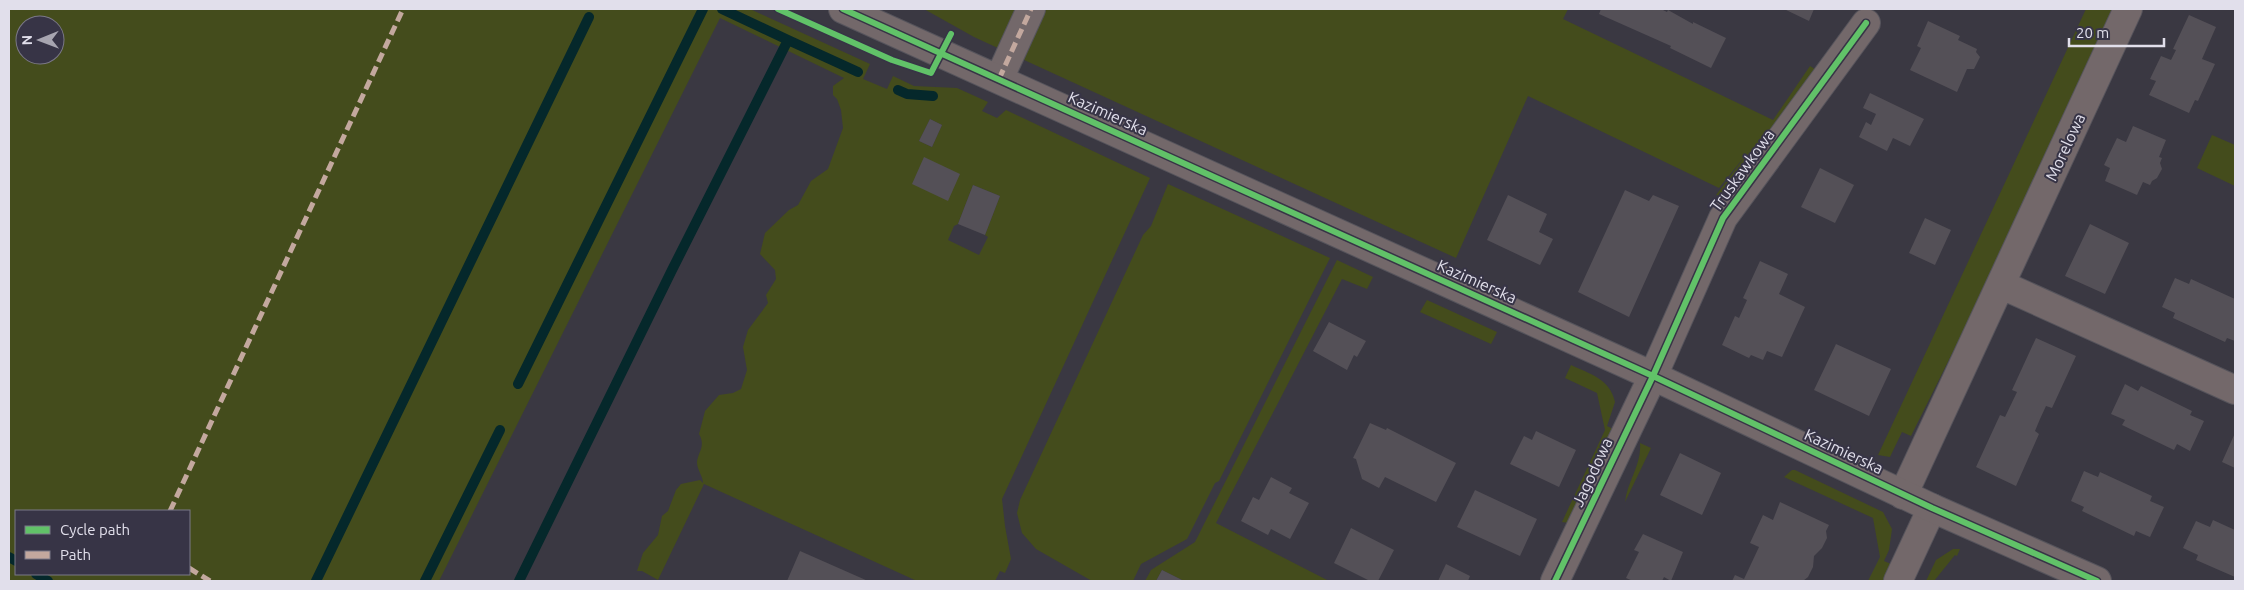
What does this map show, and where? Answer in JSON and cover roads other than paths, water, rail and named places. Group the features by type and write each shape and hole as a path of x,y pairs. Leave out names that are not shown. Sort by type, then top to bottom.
{"street":[{"name":"Kazimierska","path":"843,9 1653,376 1932,508 2098,581"},
{"path":"999,79 1031,9"},
{"name":"Morelowa","path":"1904,495 2128,9"},
{"name":"Truskawkowa","path":"1653,376 1723,218 1866,23"},
{"path":"2002,285 2235,390"},
{"name":"Jagodowa","path":"1556,581 1653,376"},
{"path":"1898,581 1932,508"}],"waterway":[{"path":"518,384 703,9"},
{"path":"519,581 788,40 722,9"},
{"path":"316,581 589,17"},
{"path":"788,40 858,72"},
{"path":"898,90 907,94 933,96"},
{"path":"425,581 500,430"},
{"path":"9,557 15,560"},
{"path":"38,575 48,581"}]}
